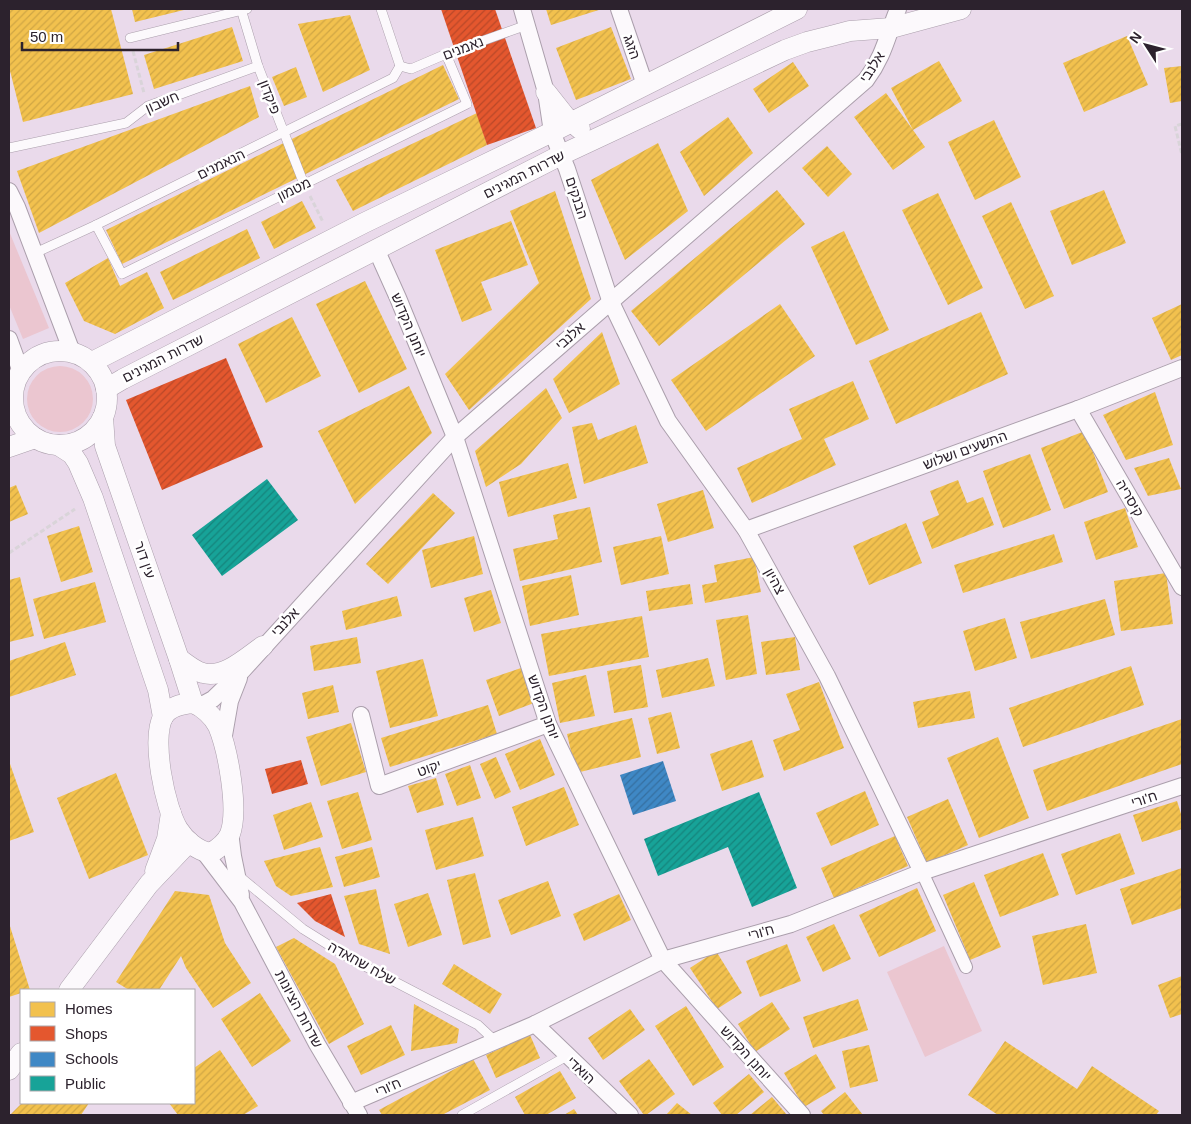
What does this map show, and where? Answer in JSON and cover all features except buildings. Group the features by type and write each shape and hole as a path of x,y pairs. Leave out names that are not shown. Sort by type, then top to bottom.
{"street":[{"name":"הבנקים","path":"522,9 546,92 552,132 610,300"},
{"name":"הזגג","path":"619,9 646,85"},
{"name":"שדרות המגינים","path":"92,362 332,240 797,9"},
{"name":"אלנבי","path":"196,704 214,699 242,671 455,437 610,300 844,101 866,80 877,65 885,48 898,9"},
{"name":"שדרות המגינים","path":"106,389 561,155 786,50 807,42 850,31 891,28 960,9"},
{"path":"546,92 572,122 581,130 597,138"},
{"path":"9,192 35,253 72,352"},
{"name":"יוחנן הקדוש","path":"376,249 402,306 455,437 548,724 663,960 802,1115"},
{"name":"צהיון","path":"610,300 668,421 746,530 828,676 922,872"},
{"path":"9,343 21,372"},
{"path":"57,351 72,352 92,362 102,375 107,403 103,417 96,428 85,438 72,444 58,445 46,443 35,438 25,430 11,410 15,383 30,361 43,354 57,351"},
{"name":"התשעים ושלוש","path":"746,530 1078,409 1182,368"},
{"name":"קיסריה","path":"1078,409 1182,587"},
{"name":"עין דור","path":"103,417 105,446 196,704"},
{"path":"9,447 35,438"},
{"path":"58,445 72,454 78,463 93,498 158,690 163,717 158,740 159,752 165,792 171,814 178,829 196,847 211,853 226,842 230,832 233,799 228,765 218,726 196,704 182,704 174,707 163,717"},
{"path":"179,658 193,669 205,674 218,673 230,668 263,646"},
{"name":"אלנבי","path":"223,741 230,701 242,671"},
{"name":"יקוט","path":"361,715 379,786 548,724"},
{"name":"ח'ורי","path":"355,1109 494,1040 535,1024 663,960 791,924 922,872 1182,786"},
{"path":"70,989 149,884 164,850 171,814"},
{"name":"שדרות הציונות","path":"230,832 242,902"},
{"path":"149,884 196,847"},
{"name":"שדרות הציונות","path":"196,847 242,902 317,1044 355,1109"},
{"path":"922,872 966,967"},
{"name":"הואדי","path":"535,1024 630,1115"}],"lane":[{"path":"130,38 243,9"},
{"name":"פיקדון","path":"243,9 258,66 304,184"},
{"path":"381,9 400,66"},
{"name":"נאמנים","path":"400,66 411,69 527,24"},
{"name":"מטמון","path":"96,225 122,274 467,104 446,54"},
{"name":"חשבון","path":"9,148 126,123 148,106 258,66"},
{"name":"הנאמנים","path":"35,253 96,225 393,78 400,66"},
{"name":"שלח שחאדה","path":"236,874 303,929 351,959 478,1025 494,1040"},
{"path":"462,1115 567,1056"}],"path":[{"path":"130,38 148,106"},
{"path":"1182,124 1175,126 1182,155"},
{"path":"304,184 332,240"},
{"path":"9,553 93,498"}],"shaded area":[{"path":"9,231 49,328 23,339 9,305"},
{"path":"60,366 73,369 83,376 90,386 93,399 90,412 83,422 73,429 60,432 47,429 37,422 30,412 27,399 30,386 37,376 47,369"},
{"path":"944,946 982,1031 925,1057 887,972"}]}
